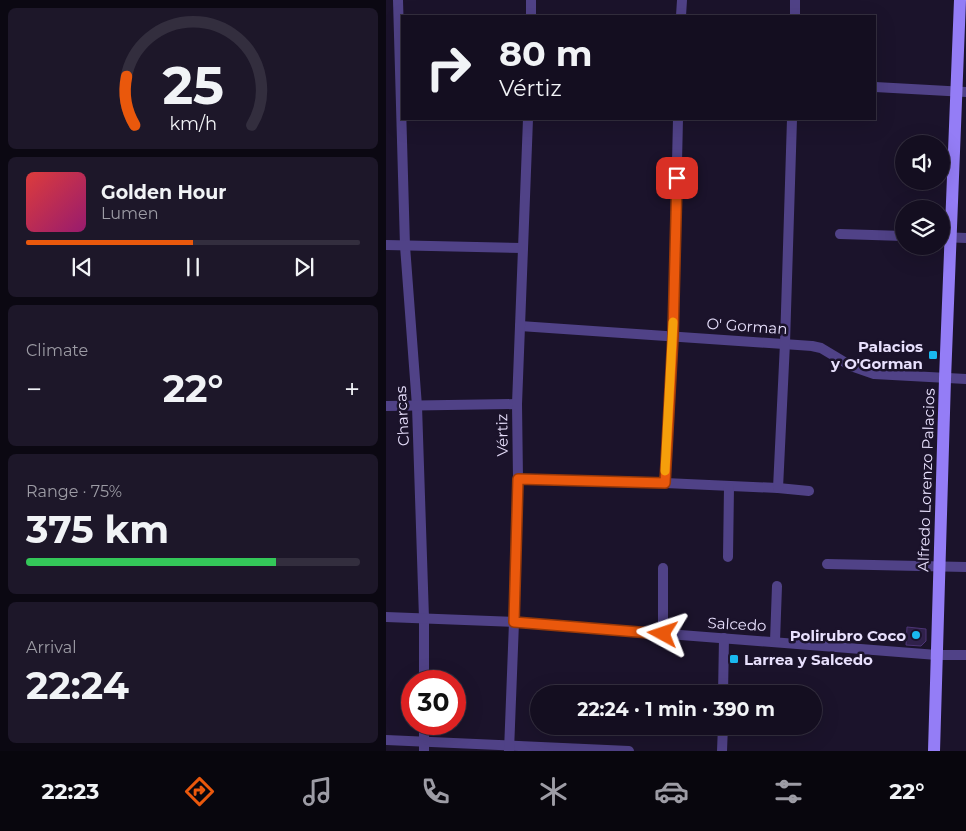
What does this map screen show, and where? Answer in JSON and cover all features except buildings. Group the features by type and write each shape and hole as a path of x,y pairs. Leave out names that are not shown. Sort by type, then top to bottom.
{"street":[{"name":"Charcas","path":"398,0 401,105"},
{"path":"531,0 531,15"},
{"path":"681,15 682,0"},
{"path":"795,15 796,0"},
{"name":"Alfredo Lorenzo Palacios","path":"950,201 962,92 960,0"},
{"path":"876,87 962,92"},
{"name":"Charcas","path":"401,120 405,246 417,406 424,670"},
{"name":"Vértiz","path":"509,748 518,479 516,404 528,120"},
{"path":"665,483 673,336 678,120"},
{"path":"778,488 785,344 792,120"},
{"path":"840,234 895,236"},
{"path":"950,237 966,238"},
{"path":"386,245 523,248"},
{"name":"Alfredo Lorenzo Palacios","path":"934,751 945,379 946,255"},
{"name":"O' Gorman","path":"520,326 812,346 821,348 851,366 874,374 966,379"},
{"path":"386,406 516,404"},
{"path":"518,479 778,488 809,492"},
{"path":"728,558 729,487"},
{"path":"827,564 966,567"},
{"path":"663,568 663,634"},
{"path":"776,642 777,586"},
{"name":"Salcedo","path":"386,617 514,622 937,655 966,655"},
{"path":"723,685 724,638"},
{"path":"722,751 723,735"},
{"path":"386,740 424,747 629,751"}],"slow traffic":[{"path":"665,471 673,322"}],"place":[{"name":"Palacios y O'Gorman","path":"933,355"},
{"name":"Polirubro Coco","path":"916,635"},
{"name":"Larrea y Salcedo","path":"734,659"}],"route":[{"path":"663,634 514,622 518,479 665,483 673,336 677,178"}]}
